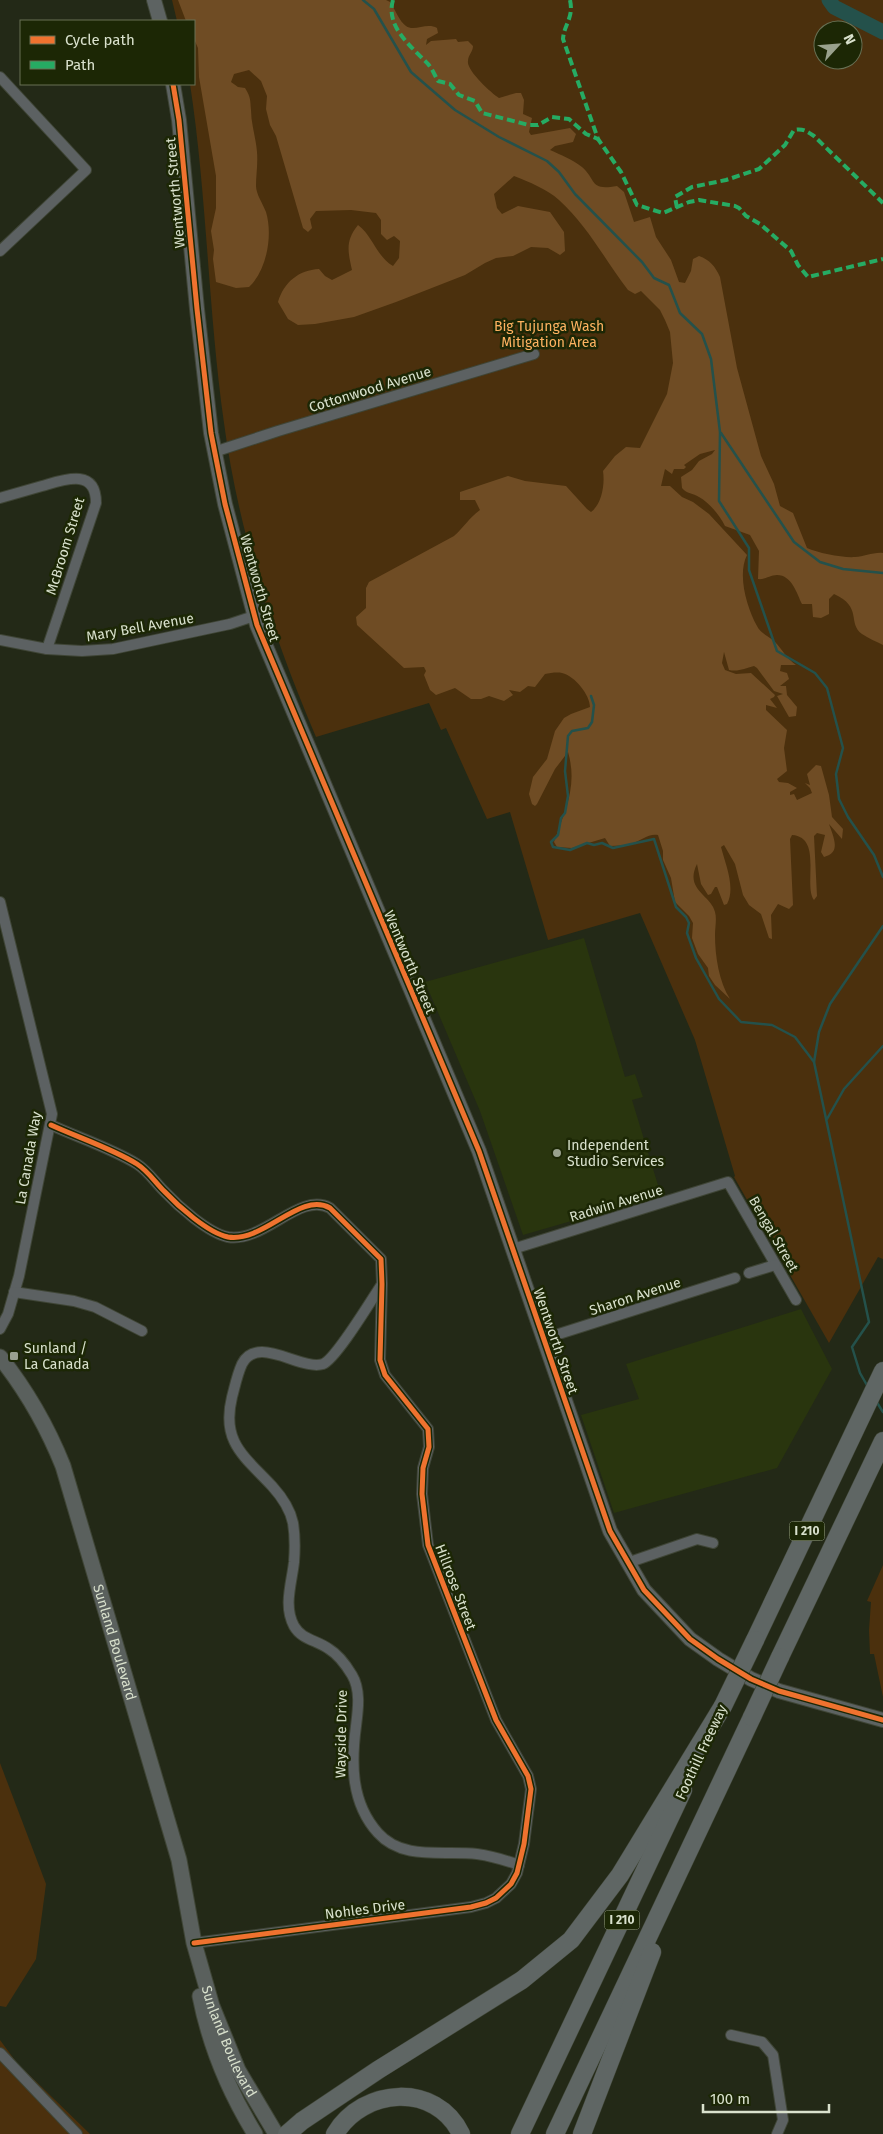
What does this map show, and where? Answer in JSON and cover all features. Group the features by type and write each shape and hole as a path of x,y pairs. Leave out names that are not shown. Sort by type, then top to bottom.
{"highway":[{"name":"Foothill Freeway","path":"520,2134 883,1371"},
{"name":"I 210","path":"555,2134 880,1447"},
{"path":"287,2134 302,2121 378,2070 522,1980 571,1940 620,1875 723,1706"},
{"path":"582,2134 712,1800"},
{"path":"335,2134 344,2122 362,2106 386,2096 419,2100 440,2108 461,2134"}],"main road":[{"path":"154,0 160,20"},
{"name":"Wentworth Street","path":"173,85 182,150 196,309 214,452 236,550 254,616 271,662 479,1152 610,1531 644,1590 690,1638 751,1679 806,1700 883,1720"},
{"name":"Sunland Boulevard","path":"0,1357 33,1403 51,1436 63,1466 179,1860 194,1943 212,2006 238,2070 276,2134"},
{"name":"Sunland Boulevard","path":"194,1943 195,1970 213,2049 236,2104 255,2134"}],"street":[{"path":"0,77 86,170 0,251"},
{"path":"0,94 8,86"},
{"name":"Cottonwood Avenue","path":"214,452 534,354"},
{"name":"McBroom Street","path":"0,498 72,477 85,480 94,490 96,503 47,649"},
{"name":"Mary Bell Avenue","path":"0,640 47,649 82,651 113,648 230,624 254,616"},
{"name":"La Canada Way","path":"0,902 52,1110 14,1292 8,1314 0,1329"},
{"name":"Hillrose Street","path":"50,1125 138,1164 164,1192 190,1214 219,1234 238,1237 252,1234 267,1228 299,1208 314,1203 322,1204 330,1208 381,1258 380,1360 385,1374 428,1429 429,1447 423,1468 422,1494 428,1545 496,1720 530,1782 531,1789 519,1865"},
{"name":"Radwin Avenue","path":"513,1249 728,1182"},
{"name":"Bengal Street","path":"728,1182 796,1300"},
{"path":"749,1273 775,1265"},
{"name":"Sharon Avenue","path":"543,1339 734,1278"},
{"name":"Wayside Drive","path":"382,1284 338,1350 328,1361 315,1365 263,1352 245,1360 236,1381 229,1411 230,1434 239,1452 277,1492 289,1510 294,1540 294,1563 289,1594 292,1623 304,1637 323,1645 337,1655 354,1680 358,1702 353,1776 359,1800 371,1825 388,1841 419,1852 476,1854 519,1865"},
{"path":"14,1292 95,1307 142,1331"},
{"path":"627,1563 697,1539 713,1543"},
{"name":"Nohles Drive","path":"194,1943 471,1907 486,1903 504,1892 511,1884 519,1865"},
{"path":"731,2035 762,2042 774,2055 783,2120 777,2134"},
{"path":"0,2052 77,2134"}],"shaded area":[{"path":"178,0 386,0 390,2 399,18 409,28 433,26 437,28 438,33 427,39 426,45 431,41 456,39 458,42 468,41 473,46 468,59 468,65 485,86 499,98 521,93 524,100 523,114 532,118 529,132 531,135 570,128 576,134 573,142 555,146 550,150 582,167 598,186 617,186 624,192 634,222 650,217 656,237 671,260 679,282 685,283 691,271 693,259 699,256 712,264 720,277 737,368 761,456 774,484 780,506 793,513 807,548 844,557 883,553 883,645 858,630 855,625 852,609 843,599 834,594 829,599 829,614 821,618 813,617 812,604 802,604 787,578 777,575 758,579 759,551 750,535 725,526 707,503 682,488 681,477 715,450 700,454 684,465 686,467 684,469 674,469 672,474 665,469 661,486 670,486 682,497 693,502 709,514 747,555 744,563 743,582 753,619 761,631 775,642 796,665 781,665 780,671 787,673 789,679 780,686 786,686 787,695 797,707 796,716 789,717 777,696 783,694 774,691 757,668 754,666 739,670 729,670 724,652 722,663 725,670 736,674 751,673 775,695 770,699 777,708 766,705 766,710 787,730 784,748 787,771 777,779 779,782 788,783 797,788 790,792 790,795 794,794 797,800 812,793 805,783 810,785 807,774 816,765 821,766 829,795 832,817 843,829 842,839 829,824 835,848 830,855 824,857 821,852 825,835 817,833 814,836 817,896 814,900 811,893 810,853 807,844 801,838 792,835 790,839 793,905 789,909 778,904 771,915 772,939 769,938 761,914 749,905 743,895 735,864 724,845 721,847 730,883 727,904 724,905 717,887 708,895 701,884 697,864 694,880 696,886 713,906 715,912 717,960 720,977 730,999 715,985 709,976 708,968 698,954 692,938 693,923 689,916 675,902 671,878 663,860 663,851 658,835 651,835 631,844 623,845 610,846 605,838 572,848 557,847 554,842 571,787 571,764 568,752 555,769 537,804 535,806 532,804 529,794 533,777 547,759 555,731 564,718 590,707 585,692 577,682 562,673 545,674 535,687 528,686 520,692 509,690 513,695 504,701 489,696 481,699 471,699 455,688 436,695 430,690 424,675 426,671 424,667 404,668 357,625 356,617 366,608 366,588 369,582 454,536 480,510 475,500 460,500 460,492 508,476 525,481 566,486 587,509 591,512 595,508 602,493 603,471 615,456 626,447 640,448 667,394 673,363 670,332 660,310 641,291 635,294 628,290 578,220 559,200 532,183 514,176 494,194 497,208 502,214 518,206 550,212 564,232 565,251 560,255 548,248 531,247 513,256 496,258 465,275 354,317 298,325 288,319 278,302 284,289 293,278 305,272 319,269 332,280 352,270 349,258 349,242 358,225 382,257 393,266 399,258 400,241 394,236 387,240 381,234 381,220 376,213 351,210 316,211 310,219 312,228 308,232 303,228 276,136 270,125 266,109 267,96 261,81 249,70 234,74 231,82 238,87 245,88 250,99 257,152 256,189 268,221 267,252 260,271 249,287 236,288 216,282 211,231 216,208 216,176 199,77 195,20 186,20"},
{"path":"584,938 625,1077 635,1074 643,1097 632,1100 661,1195 523,1235 480,1111 425,982"},
{"path":"801,1309 832,1369 777,1468 614,1513 581,1415 639,1399 626,1364"}],"green space":[{"name":"Big Tujunga Wash Mitigation Area","path":"172,0 883,0 883,1259 878,1257 829,1343 734,1177 695,1040 640,913 548,940 510,812 487,819 446,728 441,730 429,703 316,737 285,660 259,582 238,503 224,423 214,338 200,168 190,85 195,85 195,20 177,20"},
{"path":"883,1565 883,1697 874,1654 870,1654 871,1602 867,1601"},
{"path":"0,1763 46,1884 36,1959 6,2007 0,2006"},
{"path":"0,2040 17,2063 90,2134 0,2134"}],"waterway":[{"path":"363,0 374,9 411,72 455,110 499,137 547,161 559,172 575,194 642,262 654,278 669,285 680,313 702,334 711,359 720,432 719,501 749,548 749,570 777,651 815,673 827,688 843,748 836,774 839,799 848,817 874,855 883,877"},
{"path":"829,0 834,7 883,32"},
{"path":"721,433 794,542 820,562 843,569 883,573"},
{"path":"591,696 594,705 592,722 588,728 572,731 568,736 565,771 568,796 558,835 551,842 553,847 570,850 587,843 594,845 602,843 613,848 654,839 676,907 689,923 687,933 696,958 719,999 741,1022 772,1025 795,1037 814,1062"},
{"path":"868,1387 860,1373 852,1347 869,1322 814,1062 819,1032 830,1004 883,926"},
{"path":"827,1119 844,1089 883,1046"},
{"path":"876,1401 883,1412"}],"marked path":[{"path":"393,0 393,19 396,28 402,36 429,66 438,81 450,84 459,95 475,101 482,113 529,125 538,125 552,117 569,119 586,134 598,139"},
{"path":"570,0 571,12 563,39 598,139 621,172 637,205 663,213 689,202 699,200 735,206 746,216 760,224 791,251 798,265 808,277 883,259"},
{"path":"677,208 675,197 692,187 726,180 759,169 785,145 794,130 800,129 814,136 883,203"}],"cycle path":[{"path":"173,85 179,120 211,433 225,504 257,625 479,1151 610,1531 644,1590 690,1639 718,1659 751,1679 779,1691 883,1720"},
{"path":"51,1125 106,1148 137,1164 185,1211 203,1225 220,1234 228,1237 241,1237 255,1233 294,1211 306,1206 318,1205 330,1208 381,1259 380,1360 385,1375 428,1429 429,1447 423,1468 422,1494 428,1545 496,1720 528,1776 531,1789 524,1844 517,1873 511,1884 496,1898 486,1903 471,1907 194,1943"}],"place":[{"name":"Independent Studio Services","path":"557,1153"},
{"name":"Sunland / La Canada","path":"14,1356"}]}
